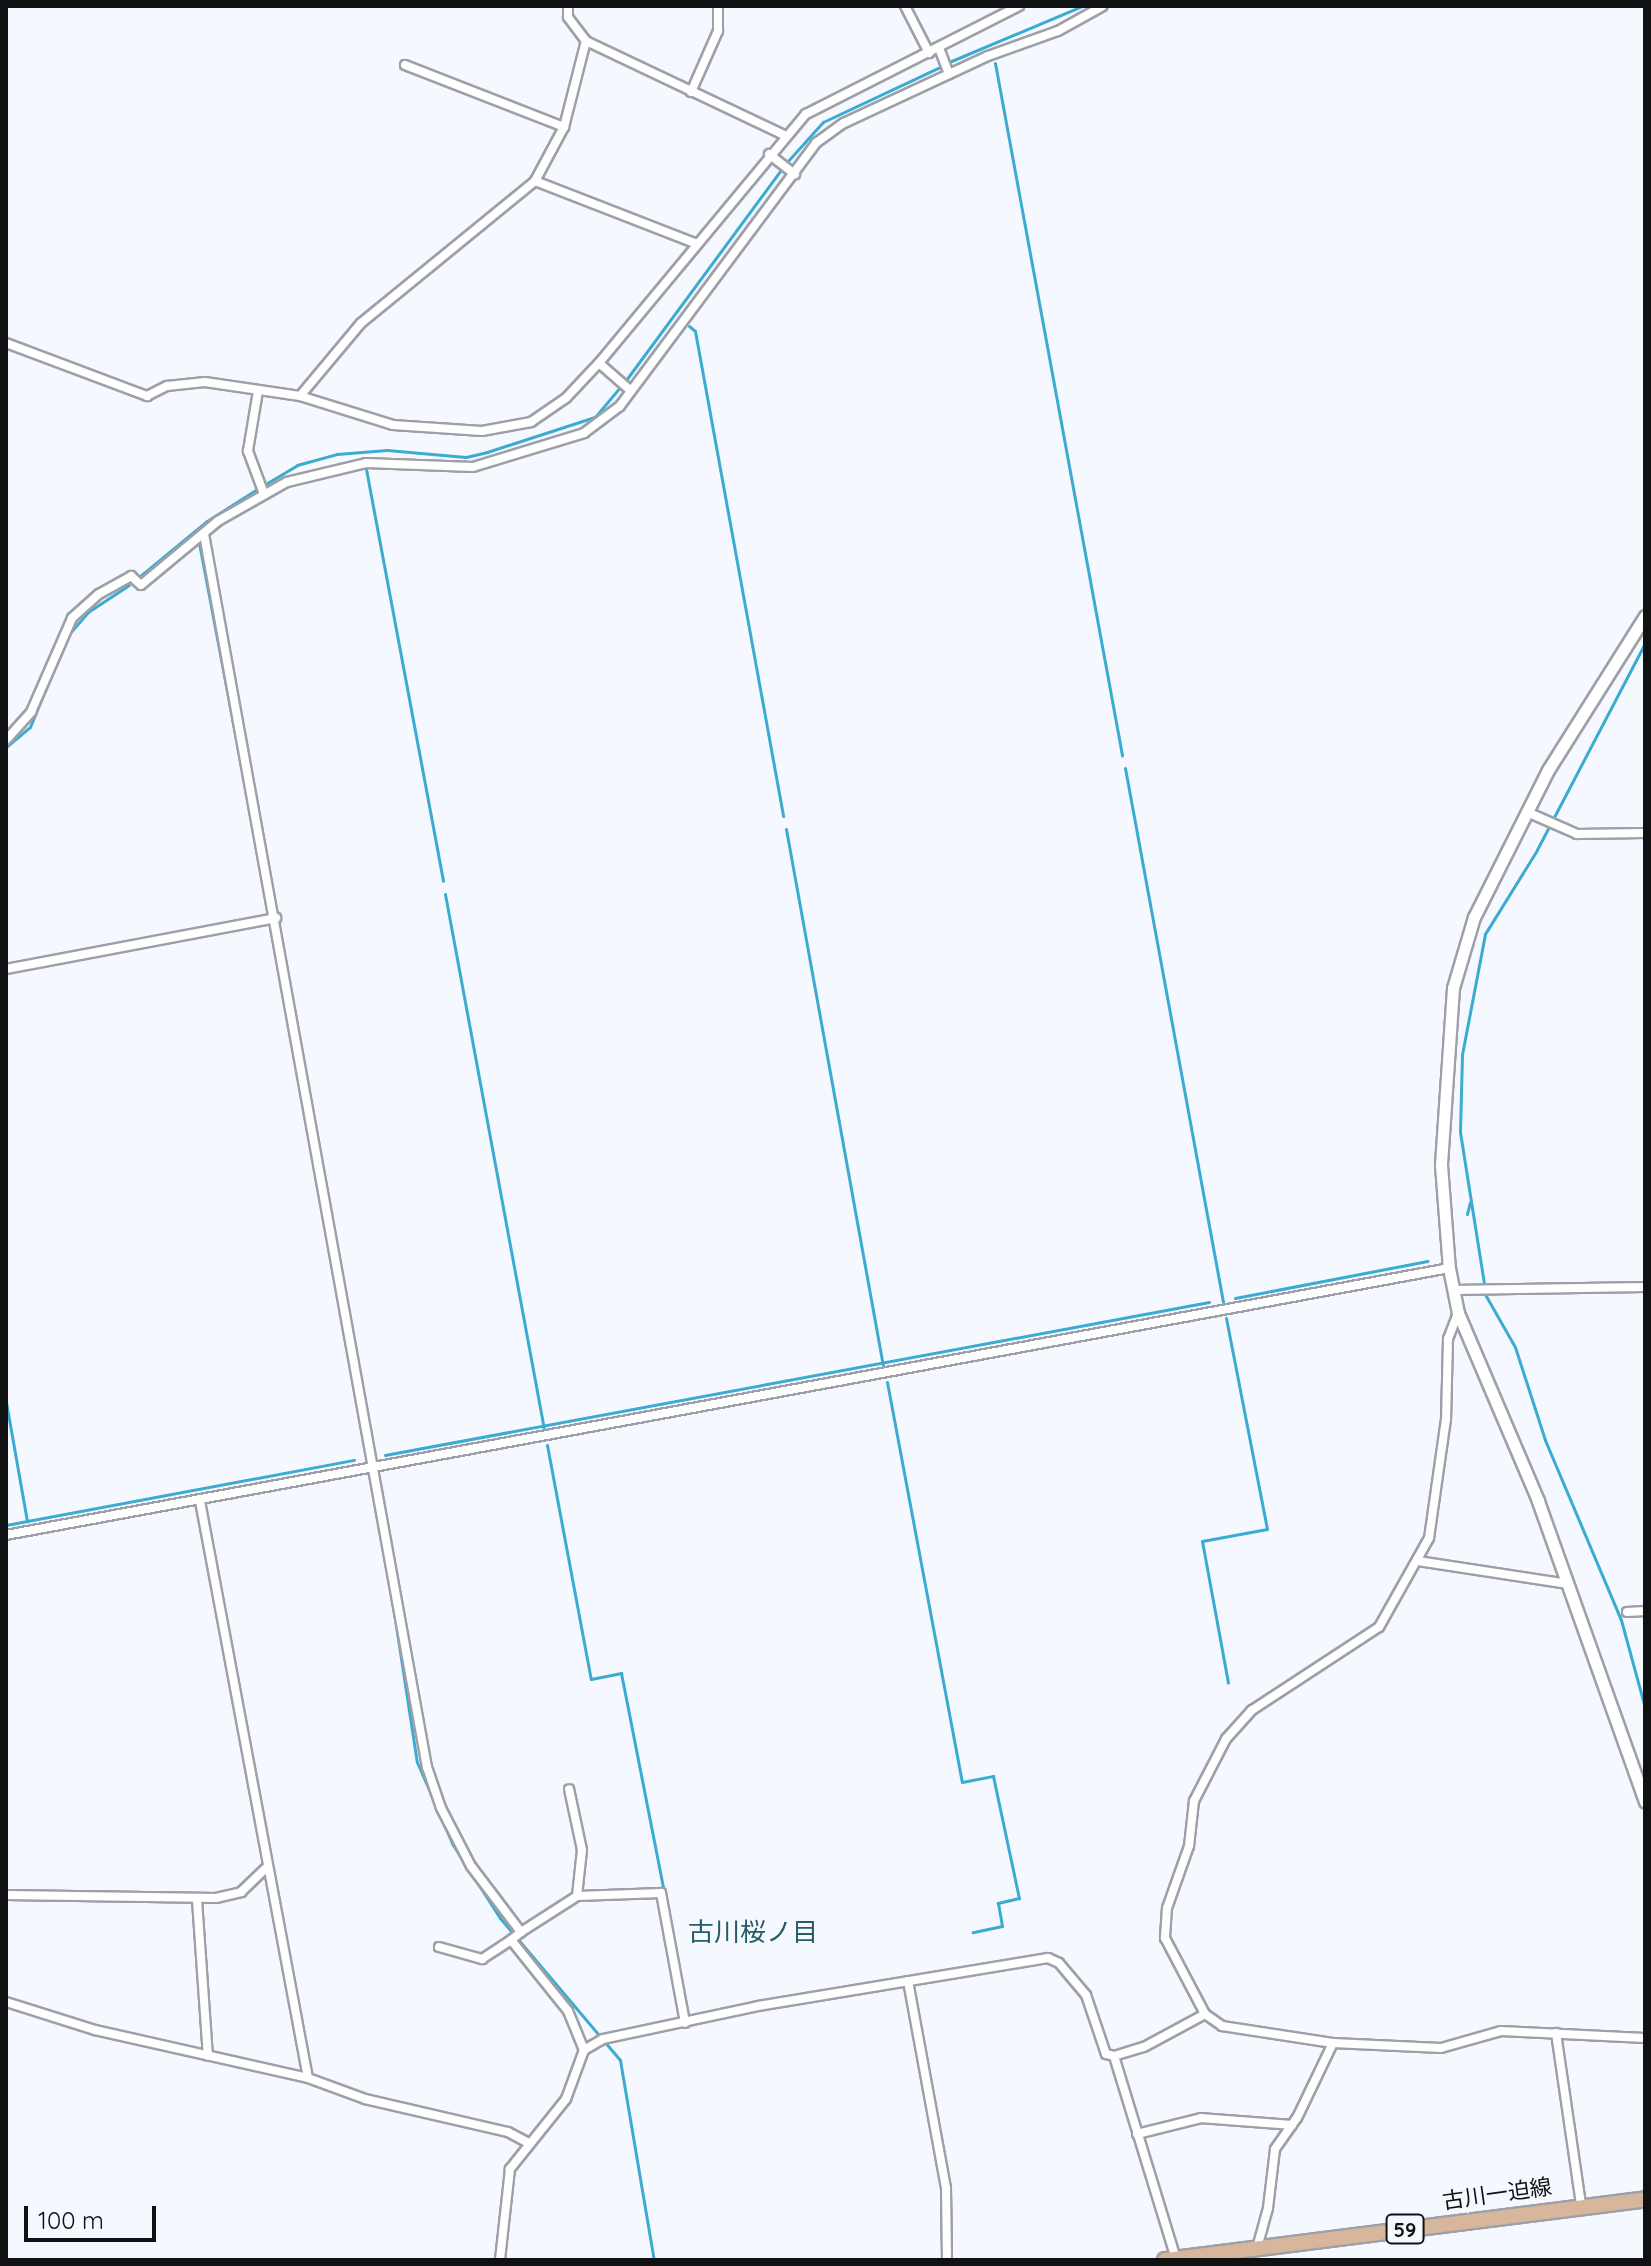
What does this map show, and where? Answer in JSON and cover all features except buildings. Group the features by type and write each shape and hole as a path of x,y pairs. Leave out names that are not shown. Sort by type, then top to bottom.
{"main road":[{"name":"古川一迫線","path":"1171,2259 1254,2252 1581,2205 1645,2199"}],"street":[{"path":"568,6 568,17 586,41 784,135"},
{"path":"691,92 718,31 718,6"},
{"path":"905,6 929,53"},
{"path":"6,343 147,396 167,386 205,382 300,396 393,425 511,428 549,411 599,363 784,135 823,102 929,53 1019,6"},
{"path":"6,740 31,712 60,637 84,604 131,576 141,585 204,534 287,482 366,463 457,467 492,463 584,433 620,406 816,143 833,130 949,74 1048,36 1103,6"},
{"path":"300,396 361,323 535,181 564,127 586,41"},
{"path":"939,48 949,74"},
{"path":"405,65 564,127"},
{"path":"769,154 795,174"},
{"path":"535,181 695,243"},
{"path":"599,363 630,390"},
{"path":"258,391 248,451 264,494"},
{"path":"204,534 433,1787 471,1866 568,2011 584,2050"},
{"path":"1645,616 1527,812 1474,917 1453,988 1441,1165 1449,1268 1458,1313 1568,1584 1645,1802"},
{"path":"1527,812 1577,834 1645,833"},
{"path":"6,969 272,919"},
{"path":"6,1535 1449,1268"},
{"path":"1454,1290 1495,1286 1645,1287"},
{"path":"1458,1313 1448,1339 1446,1419 1435,1504 1418,1561 1379,1627 1252,1710 1226,1739 1198,1790 1189,1846 1164,1922 1171,1953 1205,2014 1222,2026 1333,2043 1441,2048 1467,2044 1492,2031 1645,2038"},
{"path":"200,1501 308,2078"},
{"path":"1418,1561 1568,1584"},
{"path":"1627,1612 1645,1611"},
{"path":"569,1789 582,1850 577,1896"},
{"path":"6,1895 197,1900 241,1892 268,1866"},
{"path":"439,1947 482,1959 577,1896 661,1893 685,2023"},
{"path":"197,1900 208,2056"},
{"path":"500,2260 510,2169 527,2142 542,2133 566,2099 584,2050 603,2039 908,1981 1048,1958 1059,1963 1086,1995 1106,2054 1114,2056 1144,2047 1205,2014"},
{"path":"908,1981 946,2188 947,2260"},
{"path":"6,2002 95,2030 308,2078 365,2099 508,2132 527,2142"},
{"path":"1556,2033 1581,2205"},
{"path":"1254,2252 1268,2208 1275,2149 1292,2125 1331,2054 1333,2043"},
{"path":"1114,2056 1171,2259"},
{"path":"1137,2134 1201,2118 1292,2125"}],"waterway":[{"path":"949,62 1082,6"},
{"path":"995,63 1122,755"},
{"path":"787,162 823,122 942,66"},
{"path":"626,380 781,170"},
{"path":"689,326 695,331 783,816"},
{"path":"264,485 297,465 337,454 387,450 466,457 487,452 595,417 619,388"},
{"path":"366,469 443,881"},
{"path":"139,577 207,521 257,489"},
{"path":"199,543 260,866"},
{"path":"69,634 88,612 129,585"},
{"path":"1645,643 1537,850 1485,934 1462,1055 1460,1132 1486,1296 1515,1347 1545,1440 1621,1620 1645,1708"},
{"path":"6,747 30,727 50,678"},
{"path":"1125,768 1223,1302"},
{"path":"786,829 883,1366"},
{"path":"445,894 544,1429"},
{"path":"1467,1214 1470,1202"},
{"path":"1235,1298 1427,1261"},
{"path":"385,1455 1209,1302"},
{"path":"1226,1318 1267,1529 1202,1541 1228,1683"},
{"path":"887,1382 962,1782 993,1776 1019,1898 998,1903 1002,1926 973,1932"},
{"path":"6,1402 27,1521"},
{"path":"547,1445 591,1679 621,1673 688,2016"},
{"path":"6,1525 354,1460"},
{"path":"389,1580 417,1762 453,1845 500,1918 620,2060 654,2260"}],"district":[{"name":"古川桜ノ目","path":"753,1932"}]}
